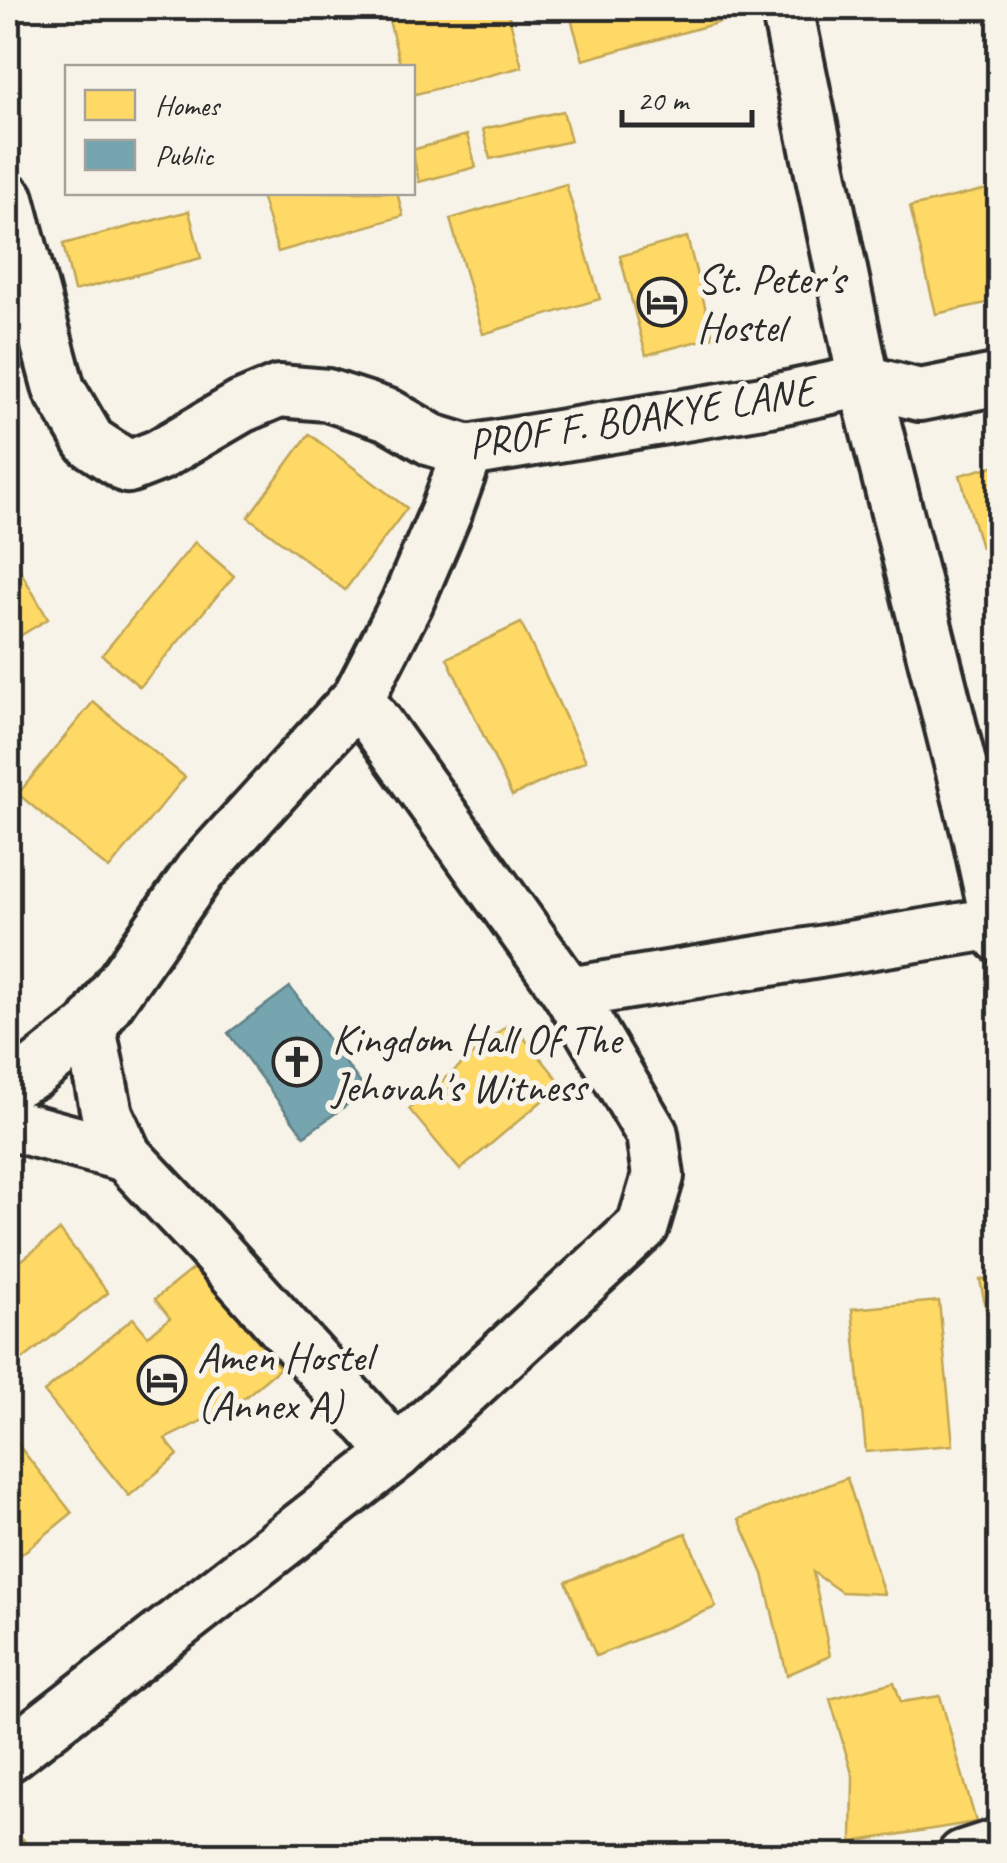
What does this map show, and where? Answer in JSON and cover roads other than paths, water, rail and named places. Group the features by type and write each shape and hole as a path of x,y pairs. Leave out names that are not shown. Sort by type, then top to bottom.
{"street":[{"path":"569,993 998,930 978,834 864,381 786,8"},
{"name":"PROF F. BOAKYE LANE","path":"8,199 59,390 90,442 128,467 159,455 242,407 279,391 327,395 388,414 432,440 468,452 769,402 864,381 920,394 1000,379"},
{"path":"8,1085 34,1072 90,1028 200,871 358,698 407,604 468,452"},
{"path":"8,1756 397,1453 643,1226 658,1176 652,1134 569,993 358,698"},
{"path":"90,1028 107,1114 126,1156 397,1453"},
{"path":"8,1124 126,1156"},
{"path":"962,1856 1000,1844"}],"place":[{"name":"St. Peter's Hostel","path":"662,302"},
{"name":"Kingdom Hall Of The Jehovah's Witness","path":"297,1062"},
{"name":"Amen Hostel (Annex A)","path":"162,1380"}]}
